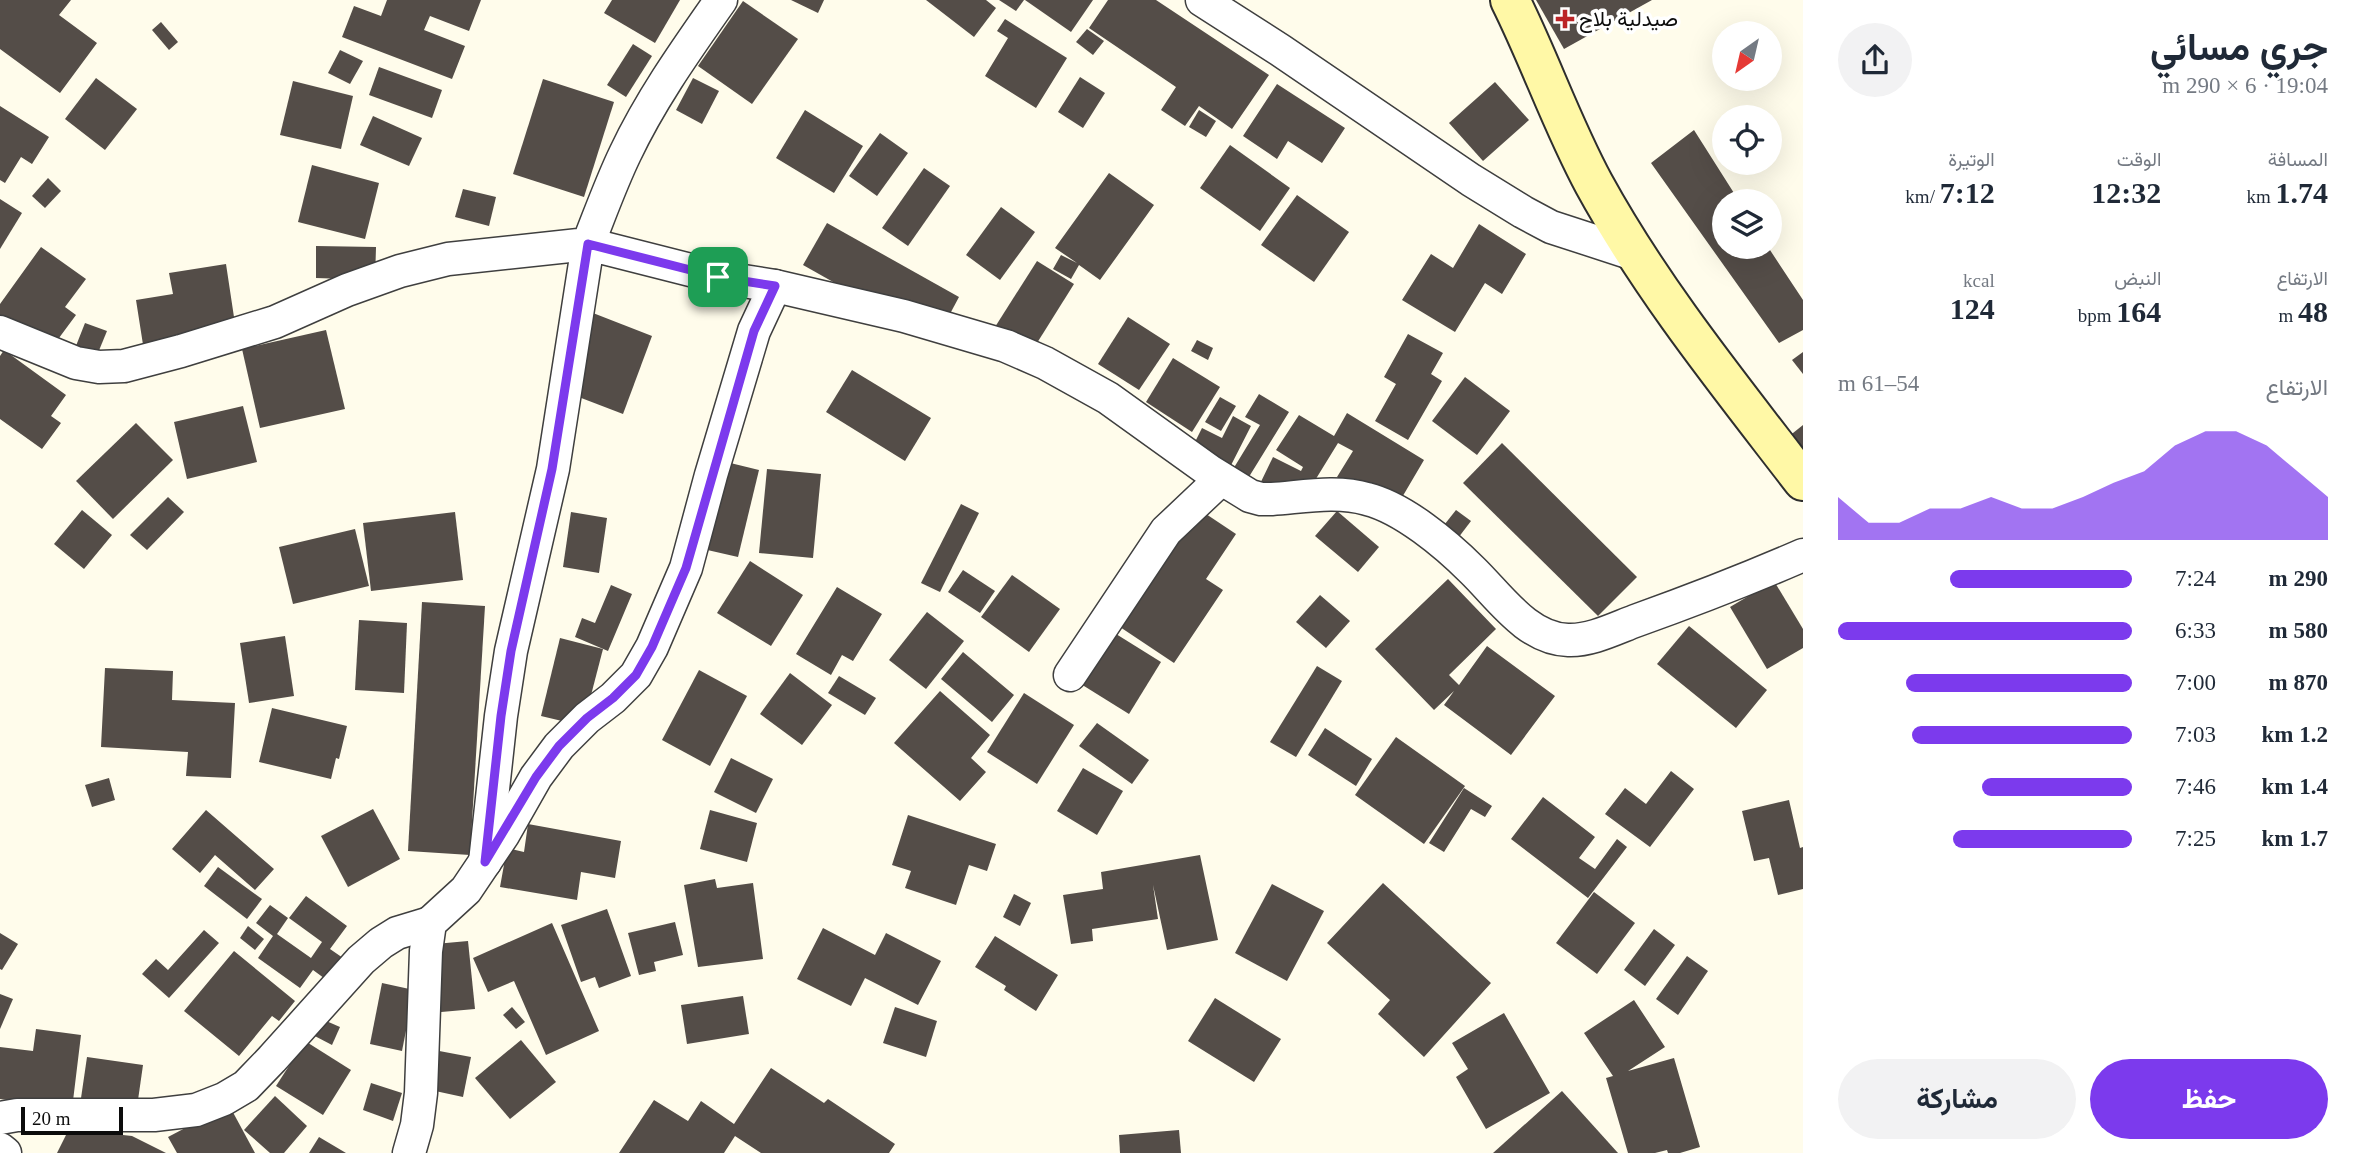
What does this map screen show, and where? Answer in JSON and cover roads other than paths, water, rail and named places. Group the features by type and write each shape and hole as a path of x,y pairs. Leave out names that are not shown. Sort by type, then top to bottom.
{"street":[{"path":"485,862 511,651 552,469 588,244 624,155 676,63 721,0"},
{"path":"1202,0 1523,212 1551,227 1637,255"},
{"path":"1510,0 1594,183 1637,255 1803,481"},
{"path":"0,332 76,363 99,367 124,366 275,322 347,290 400,271 448,259 588,244 718,277 775,286 904,316 1006,346 1045,363 1108,398 1221,479 1250,496 1261,499 1344,495 1368,499 1389,508 1455,554 1539,633 1569,640 1584,639 1691,601 1803,555"},
{"path":"0,1118 17,1115 154,1115 196,1110 223,1099 246,1086 361,960 397,933 430,923 466,890 536,777 559,746 636,675 652,647 686,568 754,331 775,286"},
{"path":"1070,675 1166,531 1221,479"},
{"path":"409,1153 417,1125 421,1093 426,951 430,923"},
{"path":"0,1149 5,1153"}],"place":[{"name":"صيدلية بلاح","path":"1565,19"}]}
